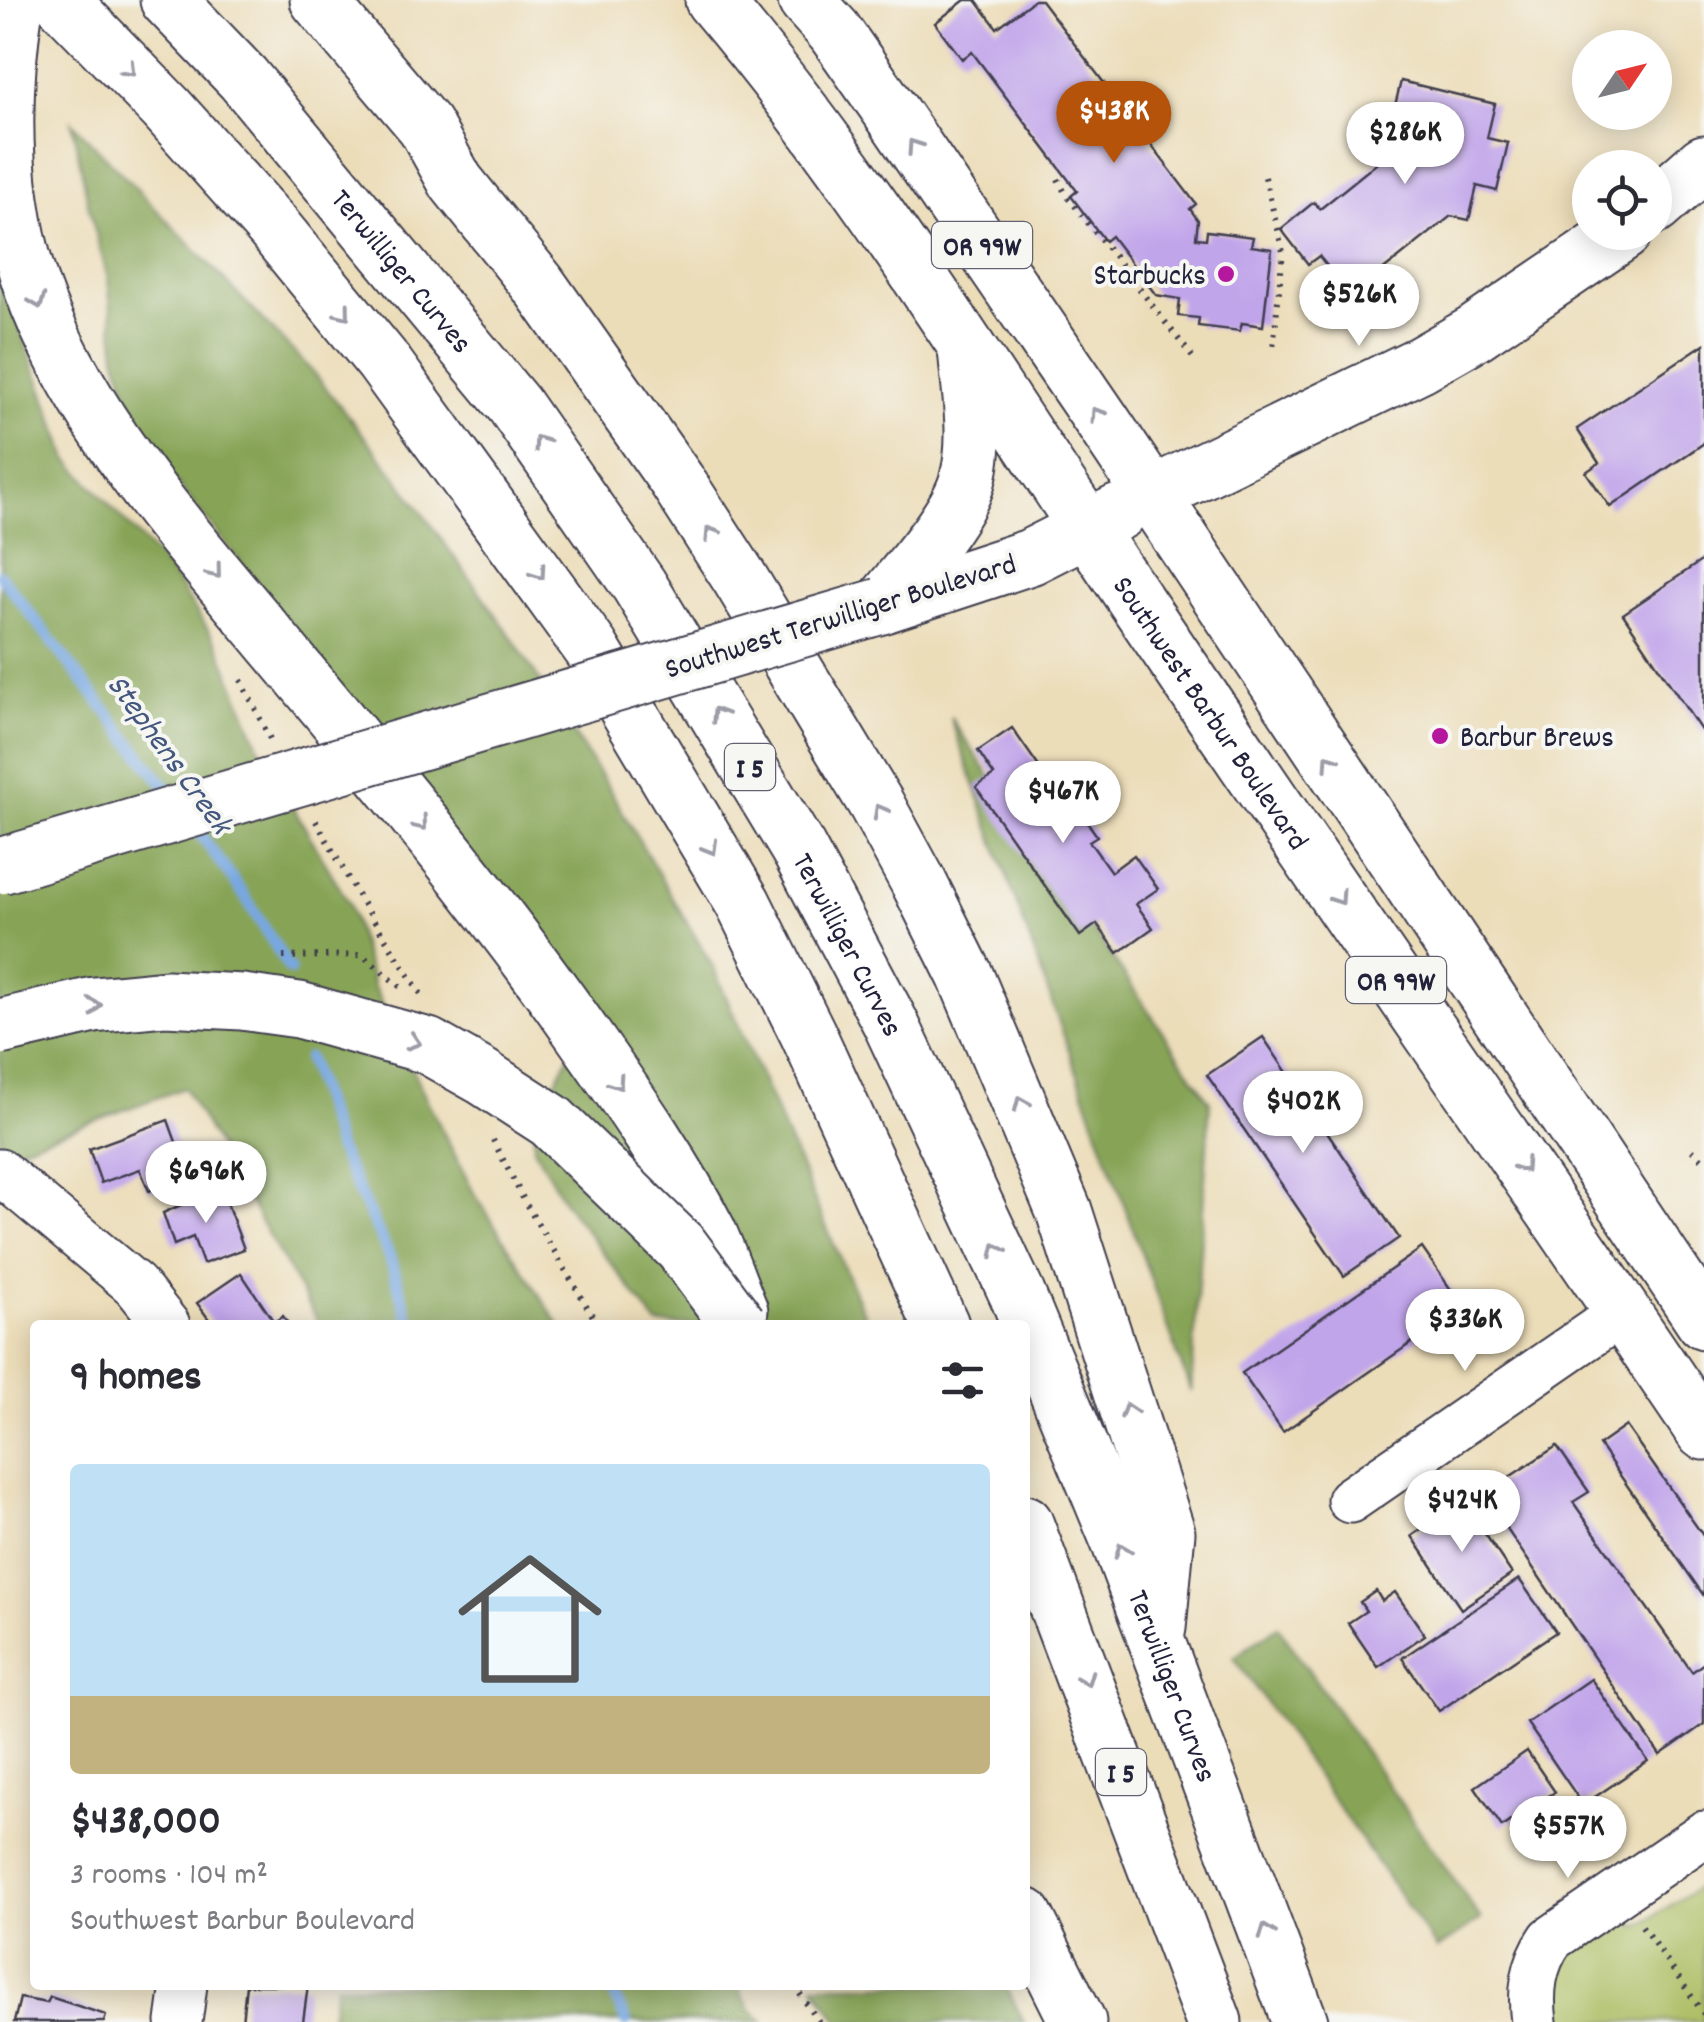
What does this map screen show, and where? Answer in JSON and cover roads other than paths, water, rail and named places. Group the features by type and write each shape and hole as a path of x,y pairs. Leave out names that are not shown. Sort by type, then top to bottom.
{"main road":[{"path":"16,0 2,84 2,140 8,194 38,303 78,387 156,499 528,956 648,1126 709,1233 740,1320"},
{"name":"I 5","path":"61,0 178,121 322,286 416,406 592,648 743,903 808,1034 939,1320"},
{"name":"Terwilliger Curves","path":"168,0 243,78 514,404 638,585 800,850 872,988 1027,1320"},
{"path":"281,0 409,142 456,182"},
{"path":"318,0 425,126 456,182 594,361 739,577 876,804 965,975 1064,1211 1167,1532 1157,1641"},
{"name":"Southwest Barbur Boulevard","path":"713,0 848,174 966,344 1087,528 1704,1432"},
{"name":"OR 99W","path":"806,0 834,32 889,110 1152,495 1704,1321"},
{"path":"1672,191 1704,163"},
{"name":"Southwest Terwilliger Boulevard","path":"0,866 881,606 1030,556 1421,364 1476,333 1598,250"},
{"path":"881,606 942,527 968,483 973,454 966,344"},
{"path":"0,1028 94,1004 166,998 299,1010 428,1046 483,1076 551,1121 682,1248 738,1320"},
{"name":"Terwilliger Curves","path":"1030,1326 1157,1641 1300,2022"},
{"name":"I 5","path":"1030,1536 1214,2022"},
{"path":"1030,1926 1078,2022"}],"street":[{"path":"0,1172 134,1285 163,1320"},
{"path":"1350,1500 1623,1312"},
{"path":"1532,2009 1539,1957 1551,1939 1704,1834"},
{"path":"179,2022 183,1990"}],"waterway":[{"name":"Stephens Creek","path":"0,575 176,800"},
{"name":"Stephens Creek","path":"192,823 246,898 290,970"},
{"name":"Stephens Creek","path":"308,1058 337,1147 389,1255 409,1320"},
{"name":"Stephens Creek","path":"612,1990 626,2022"}],"place":[{"name":"Starbucks","path":"1226,274"},
{"name":"Barbur Brews","path":"1440,736"}]}
